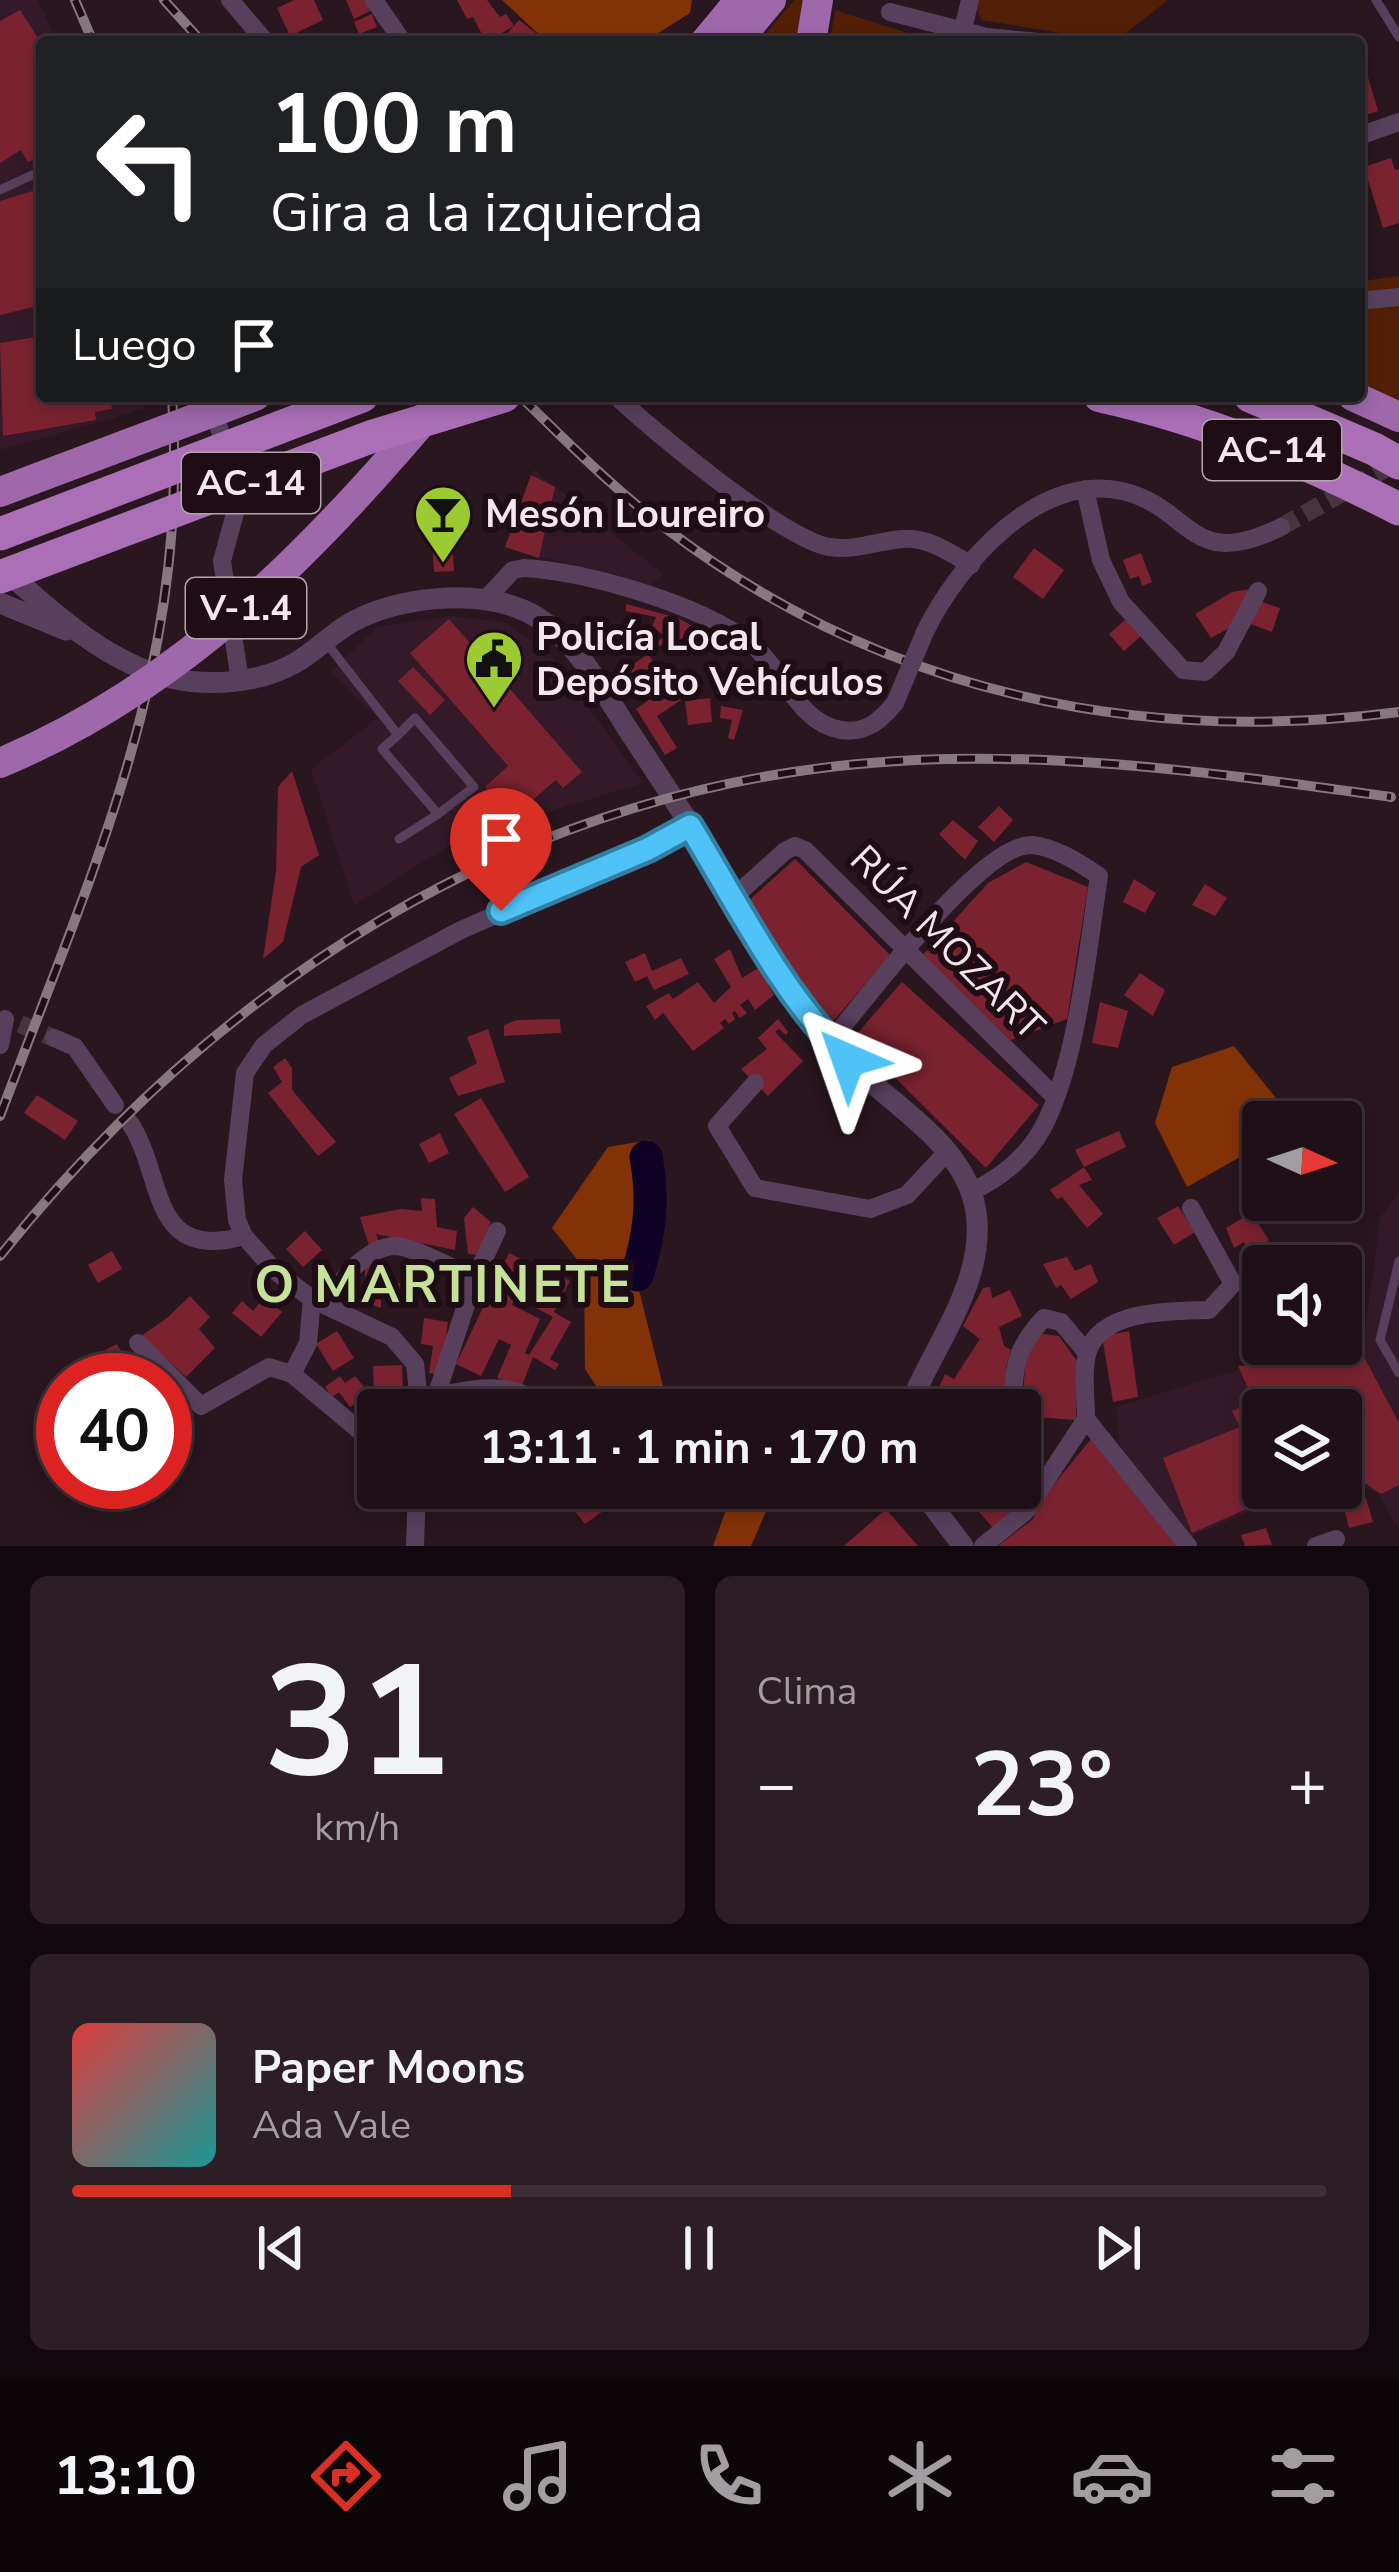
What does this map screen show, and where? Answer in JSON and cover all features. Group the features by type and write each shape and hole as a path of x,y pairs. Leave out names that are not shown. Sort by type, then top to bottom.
{"highway":[{"path":"710,36 740,0"},
{"path":"741,36 771,0"},
{"path":"813,36 818,0"},
{"path":"0,492 239,402"},
{"name":"AC-14","path":"0,534 346,402"},
{"name":"V-1.4","path":"0,763 141,687 253,603 365,490 439,402"},
{"name":"AC-14","path":"0,577 373,436 484,402"},
{"name":"AC-14","path":"1122,402 1199,423 1312,465 1399,508"},
{"name":"AC-14","path":"1264,402 1374,448 1399,464"},
{"path":"1365,402 1399,417"}],"street":[{"path":"230,0 261,36"},
{"path":"374,0 399,36"},
{"path":"963,29 970,0"},
{"path":"890,12 984,36"},
{"path":"1365,134 1399,122"},
{"path":"1365,301 1399,297"},
{"path":"211,402 231,466 235,513 222,561 240,681"},
{"path":"623,402 664,440 785,527 824,546 857,549 904,538 939,546 971,565"},
{"path":"1085,489 1101,560 1120,602 1183,670 1205,672 1226,652 1258,591"},
{"path":"484,601 513,570 524,568 671,603 735,633 764,655 795,698 827,725 841,730 882,720 896,703 938,607 971,565 1025,511 1056,495 1085,489 1123,491 1159,507 1184,529 1206,540 1238,543 1281,526"},
{"path":"0,566 88,638"},
{"path":"0,603 171,678 240,681 293,664 361,617 398,606 484,601 521,609 542,620 564,639 617,713 734,897 783,984 830,1042 947,1152 971,1192 976,1214 971,1273 917,1389"},
{"path":"0,628 34,618"},
{"path":"418,1389 415,1364 404,1349 380,1328 319,1303 274,1270 244,1236 237,1220 233,1180 242,1088 254,1058 279,1029 461,930 690,826"},
{"path":"830,1042 945,905 1006,850 1030,845 1099,876 1078,1012 1054,1096 1033,1144 997,1179 971,1192"},
{"name":"RÚA MOZART","path":"734,897 784,851 795,846 806,850 1054,1096"},
{"path":"0,1045 8,1021"},
{"path":"54,1038 75,1047 116,1105"},
{"path":"755,1083 717,1126 755,1188 869,1209 907,1195 947,1152"},
{"path":"130,1123 144,1149 164,1214 175,1228 202,1240 244,1236"},
{"path":"1041,1486 1086,1418 1087,1353 1100,1330 1137,1316 1209,1310 1234,1284 1191,1208"},
{"path":"438,1389 475,1279 497,1231"},
{"path":"292,1373 308,1343 319,1303 380,1249 399,1246 475,1279"},
{"path":"1016,1389 1022,1341 1044,1318 1061,1322 1087,1353"},
{"path":"138,1343 201,1406 269,1367 292,1373 357,1428"},
{"path":"472,1389 516,1389"},
{"path":"1086,1418 1188,1546"},
{"path":"415,1546 416,1509"},
{"path":"935,1509 963,1546"},
{"path":"983,1546 1027,1509"},
{"path":"1316,1546 1336,1538"}],"lane":[{"path":"1376,0 1399,37"},
{"path":"0,190 32,175"},
{"path":"325,641 398,735"},
{"path":"399,839 438,814 474,787 416,718 382,749 438,814"},
{"path":"1399,1261 1380,1340 1399,1373"}],"shaded area":[{"path":"0,0 38,0 54,36 36,36 36,402 144,402 145,409 0,450"},
{"path":"502,0 692,0 690,13 654,36 541,36"},
{"path":"794,0 808,0 802,36 764,36"},
{"path":"974,0 1168,0 1126,33 1073,35 981,20"},
{"path":"835,10 917,36 831,36"},
{"path":"1399,276 1399,405 1365,387 1365,281"},
{"path":"534,469 663,574 650,586 505,547"},
{"path":"450,616 505,622 551,655 643,783 460,839 354,905 311,769 378,718 331,672 377,627"},
{"path":"1234,1046 1278,1101 1242,1101 1242,1156 1187,1187 1155,1123 1172,1067"},
{"path":"650,1140 647,1232 634,1270 664,1389 598,1389 585,1369 584,1268 552,1228 608,1147"},
{"path":"1399,1193 1399,1530 1379,1494 1362,1486 1362,1389 1242,1389 1242,1509 1257,1509 1193,1535 1195,1546 1004,1546 1121,1458 1116,1407 1265,1365 1362,1365 1362,1336 1381,1216"},
{"path":"726,1509 767,1509 751,1546 713,1546"}],"building":[{"path":"294,0 314,0 323,20 290,36 277,8"},
{"path":"346,0 365,0 370,11 354,19"},
{"path":"457,0 487,0 514,26 496,36 483,36 473,17 467,19"},
{"path":"20,10 37,36 36,158 28,162 21,150 0,163 0,21"},
{"path":"372,14 377,27 359,34 354,22"},
{"path":"519,20 537,34 510,36"},
{"path":"1365,67 1378,111 1365,115"},
{"path":"1391,158 1395,170 1399,169 1399,223 1383,228 1365,167"},
{"path":"36,190 36,306 0,315 0,201"},
{"path":"36,337 36,402 111,402 112,409 95,412 96,420 3,436 0,343"},
{"path":"531,475 555,487 539,558 505,547"},
{"path":"452,541 454,571 434,572 432,542"},
{"path":"1034,548 1064,570 1043,599 1013,577"},
{"path":"1141,553 1152,582 1142,586 1139,576 1130,579 1123,560"},
{"path":"1251,589 1231,627 1211,638 1195,614 1232,592"},
{"path":"1259,601 1280,608 1272,632 1251,624"},
{"path":"626,604 678,618 697,629 655,649 653,644 665,636 652,627 656,617 626,611"},
{"name":"Policía Local Depósito Vehículos","path":"449,619 582,772 563,788 556,780 512,818 485,787 508,766 410,653"},
{"path":"1126,619 1141,636 1124,651 1109,634"},
{"path":"648,654 662,674 639,690 625,670"},
{"path":"413,667 445,700 430,715 398,681"},
{"path":"671,684 681,700 657,716 677,748 665,755 636,709"},
{"path":"710,698 712,722 688,725 685,701"},
{"path":"721,706 743,710 734,740 728,738 732,720 720,718"},
{"path":"292,771 319,855 301,867 283,942 263,959 276,871 278,787"},
{"path":"999,806 1013,820 994,842 978,827"},
{"path":"953,820 978,841 965,860 939,834"},
{"path":"795,859 890,955 832,1023 797,982 749,900"},
{"path":"1026,862 1088,887 1067,1019 1011,1040 921,957 988,883"},
{"path":"1134,879 1156,893 1145,913 1123,902"},
{"path":"1205,884 1227,898 1215,916 1192,905"},
{"path":"730,949 742,978 758,968 774,995 755,1010 748,999 740,1005 747,1013 740,1018 732,1013 735,1019 729,1024 725,1019 720,1023 724,1028 693,1051 663,1013 655,1020 646,1006 669,993 673,999 698,982 714,1003 731,987 714,959"},
{"path":"645,953 652,971 681,958 689,974 654,990 647,976 635,982 625,962"},
{"path":"1140,973 1165,990 1153,1016 1124,995"},
{"path":"902,982 1039,1105 986,1168 854,1037"},
{"path":"1100,1002 1128,1011 1118,1048 1092,1043"},
{"path":"560,1019 561,1033 504,1036 504,1025 517,1020"},
{"path":"778,1019 788,1032 775,1032 803,1061 768,1096 741,1069 767,1049 758,1038"},
{"path":"488,1029 505,1082 458,1096 449,1078 477,1063 467,1037"},
{"path":"285,1058 292,1068 292,1090 336,1142 318,1156 268,1093 282,1082 273,1067"},
{"path":"37,1095 78,1121 65,1140 24,1113"},
{"path":"481,1098 529,1177 505,1192 454,1114"},
{"path":"1119,1131 1126,1147 1084,1167 1075,1150"},
{"path":"440,1133 449,1153 429,1163 419,1144"},
{"path":"1084,1167 1092,1180 1079,1185 1103,1214 1087,1228 1062,1197 1057,1199 1050,1190"},
{"path":"421,1198 435,1199 437,1227 457,1231 455,1250 376,1234 379,1243 369,1246 360,1217 401,1209 422,1211"},
{"path":"1178,1206 1195,1232 1174,1245 1157,1218"},
{"path":"473,1207 491,1222 478,1255 468,1254 464,1218"},
{"path":"1242,1218 1256,1221 1269,1240 1263,1245 1244,1242 1234,1248 1226,1228"},
{"path":"305,1231 322,1250 303,1267 286,1249"},
{"path":"112,1251 122,1269 98,1283 88,1265"},
{"path":"509,1253 531,1264 512,1305 540,1319 525,1353 529,1355 553,1317 532,1306 547,1276 541,1273 544,1268 570,1281 554,1312 571,1322 550,1359 559,1364 555,1370 533,1357 522,1386 497,1378 511,1345 499,1339 481,1376 456,1364"},
{"path":"1067,1257 1075,1271 1091,1264 1098,1282 1071,1299 1061,1285 1056,1288 1043,1264"},
{"path":"381,1260 381,1308 365,1302 365,1265"},
{"path":"328,1265 337,1278 323,1288 314,1274"},
{"path":"393,1283 409,1283 408,1305 392,1305"},
{"path":"990,1287 992,1298 1010,1290 1022,1316 999,1327 1004,1346 1011,1350 1006,1389 938,1389 945,1374 954,1379 980,1339 963,1326 983,1288"},
{"path":"190,1296 210,1317 199,1329 215,1348 192,1371 192,1353 160,1353 141,1336"},
{"path":"264,1297 282,1312 261,1337 232,1313 242,1301 253,1311"},
{"path":"424,1318 448,1322 441,1375 429,1373 433,1346 421,1344"},
{"path":"337,1331 354,1358 333,1371 316,1344"},
{"path":"1129,1331 1138,1397 1113,1402 1102,1336"},
{"path":"1037,1333 1059,1336 1077,1361 1076,1420 1041,1417 1041,1389 1024,1389 1026,1348"},
{"path":"117,1344 122,1353 100,1353"},
{"path":"1362,1353 1399,1423 1399,1485 1381,1494 1362,1481 1362,1389 1249,1389 1238,1366 1362,1365"},
{"path":"402,1365 403,1389 374,1389 373,1366"},
{"path":"340,1376 345,1383 355,1376 366,1389 357,1389 357,1402 350,1407 339,1392 332,1397 325,1387"},
{"path":"1242,1406 1242,1509 1247,1509 1192,1533 1163,1458 1240,1427 1232,1411"},
{"path":"1091,1439 1177,1546 998,1546 1033,1519 1041,1500"},
{"path":"1366,1498 1373,1522 1349,1528 1344,1509 1362,1509"},
{"path":"573,1509 606,1509 585,1524"},
{"path":"886,1509 918,1546 844,1546"},
{"path":"982,1509 1016,1509 993,1528 979,1512"},
{"path":"1266,1528 1272,1545 1245,1546 1241,1535"}],"waterway":[{"path":"637,1275 649,1216 646,1157"}],"tunnel":[{"path":"1281,527 1399,461"},
{"path":"20,1024 54,1038"}],"railway":[{"path":"75,0 90,36"},
{"path":"164,0 197,36"},
{"path":"0,1116 100,852 150,678 166,589 174,495 172,402"},
{"path":"526,402 648,515 750,586 836,632 924,668 1015,694 1108,712 1204,721 1301,721 1399,712"},
{"path":"0,1256 85,1159 176,1070 274,990 379,921 490,863 607,817 730,784 858,764 925,760 1125,765 1391,797"}],"place":[{"name":"Mesón Loureiro","path":"443,565"},
{"name":"Policía Local Depósito Vehículos","path":"494,710"}],"district":[{"name":"O MARTINETE","path":"444,1285"}],"route":[{"path":"501,911 648,849 690,826 783,984 848,1060"}]}
